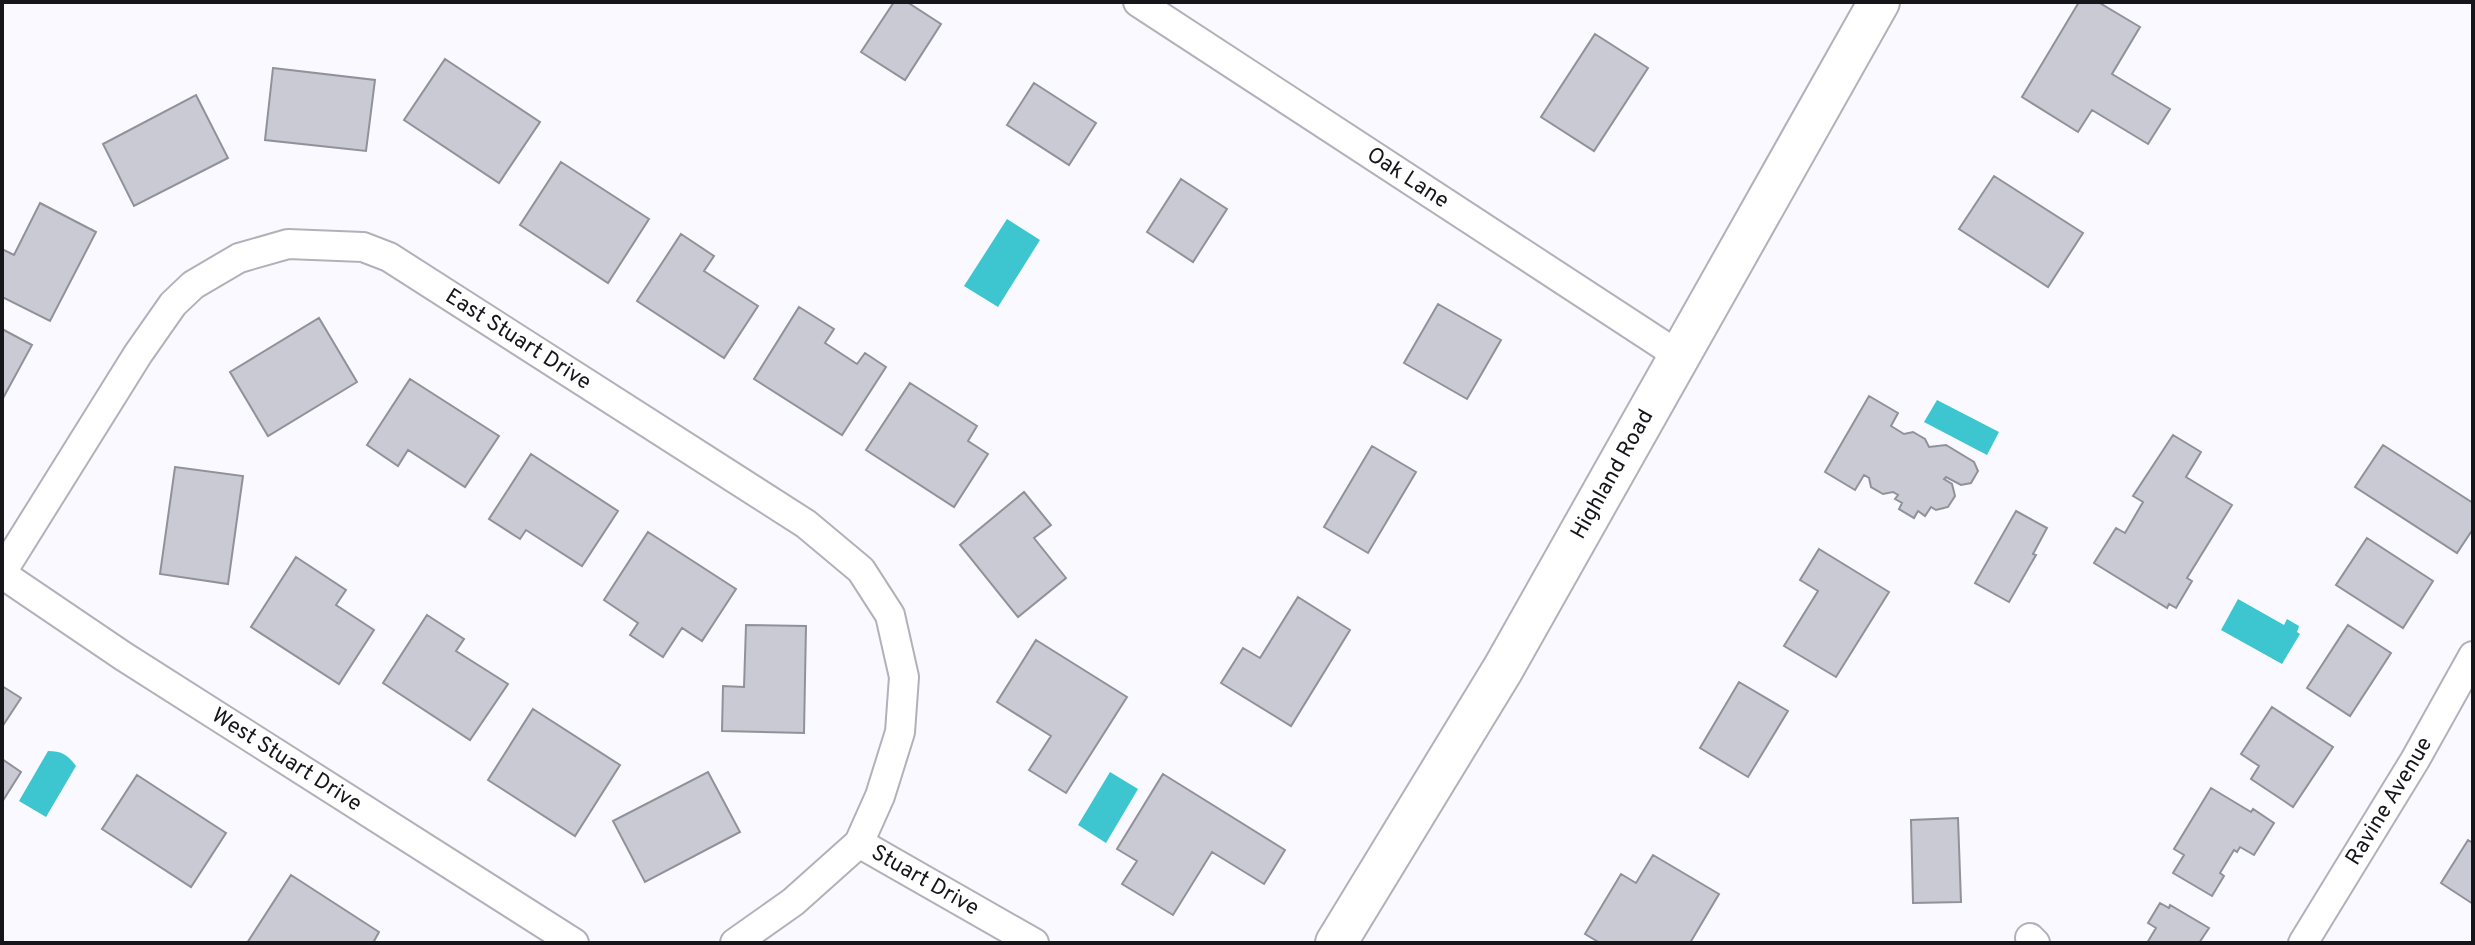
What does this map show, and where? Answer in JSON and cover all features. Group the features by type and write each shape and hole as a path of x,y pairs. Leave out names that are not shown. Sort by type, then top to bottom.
{"street":[{"name":"Oak Lane","path":"1138,2 1678,355"},
{"name":"Highland Road","path":"1336,943 1503,669 1879,2"},
{"name":"East Stuart Drive","path":"2,573 138,354 173,304 193,285 239,258 288,244 363,247 389,257 806,524 861,570 890,615 904,677 900,732 880,796 859,843"},
{"name":"West Stuart Drive","path":"2,573 123,656 574,943"},
{"name":"Ravine Avenue","path":"2303,943 2415,760 2473,656"},
{"path":"735,943 793,902 859,843"},
{"name":"Stuart Drive","path":"859,843 1034,943"}],"water":[{"path":"1007,219 1040,240 998,307 964,286"},
{"path":"1937,400 1999,432 1987,455 1924,422"},
{"path":"2238,599 2284,625 2287,619 2299,626 2297,632 2300,634 2282,664 2221,630"},
{"path":"48,751 64,754 76,766 46,817 19,801"},
{"path":"1110,772 1138,789 1106,843 1078,825"}],"building":[{"path":"894,2 907,2 941,24 905,80 861,52"},
{"path":"2079,2 2098,2 2140,27 2112,74 2170,109 2148,144 2092,110 2078,132 2022,97"},
{"path":"1595,34 1648,68 1594,151 1541,117"},
{"path":"445,59 540,122 499,183 404,120"},
{"path":"273,68 375,80 366,151 265,140"},
{"path":"1034,83 1096,123 1069,165 1007,125"},
{"path":"196,95 228,158 134,206 103,144"},
{"path":"561,162 649,219 608,283 520,225"},
{"path":"1994,176 2083,233 2048,287 1959,229"},
{"path":"1181,179 1227,209 1193,262 1147,232"},
{"path":"40,203 96,232 50,321 2,297 2,249 14,255"},
{"path":"681,234 714,256 704,271 758,306 724,358 637,301"},
{"path":"1438,304 1501,340 1467,399 1404,363"},
{"path":"799,307 834,329 825,343 857,364 865,353 886,367 842,435 754,379"},
{"path":"319,318 357,382 268,436 230,372"},
{"path":"2,329 32,345 2,400"},
{"path":"410,379 499,436 465,487 408,450 398,466 367,445"},
{"path":"910,383 977,426 968,441 988,454 954,507 866,450"},
{"path":"1869,396 1898,413 1891,426 1904,434 1913,432 1925,439 1929,447 1946,445 1974,462 1978,471 1971,483 1961,485 1946,477 1944,479 1952,484 1955,496 1948,507 1936,510 1931,507 1925,516 1918,511 1914,518 1899,509 1902,503 1895,499 1898,495 1893,492 1883,494 1871,487 1869,478 1864,475 1855,490 1825,472"},
{"path":"2173,435 2201,452 2186,477 2232,505 2187,578 2192,581 2176,608 2169,604 2167,608 2094,563 2116,528 2125,533 2143,502 2133,496"},
{"path":"2383,445 2473,503 2473,529 2457,553 2355,487"},
{"path":"1372,446 1416,472 1368,553 1324,527"},
{"path":"531,454 618,511 582,566 526,530 520,539 489,519"},
{"path":"175,467 243,476 228,584 160,574"},
{"path":"1024,492 1051,525 1034,538 1066,578 1018,617 960,545"},
{"path":"2016,511 2047,528 2033,554 2036,555 2009,602 1975,583"},
{"path":"648,532 736,589 702,641 682,628 663,657 630,635 638,623 604,600"},
{"path":"2367,538 2433,581 2403,628 2336,585"},
{"path":"1819,549 1889,592 1836,677 1784,646 1818,591 1800,580"},
{"path":"296,557 346,590 336,605 374,630 339,684 251,627"},
{"path":"1298,597 1350,630 1291,726 1221,683 1243,648 1260,658"},
{"path":"427,615 464,639 456,651 508,684 470,740 383,683"},
{"path":"746,625 806,626 804,733 722,731 723,686 744,687"},
{"path":"2348,625 2391,653 2350,716 2307,688"},
{"path":"1036,640 1127,697 1066,793 1029,770 1051,736 997,702"},
{"path":"1739,682 1788,711 1748,777 1700,748"},
{"path":"2,686 21,698 2,727"},
{"path":"2272,707 2333,747 2293,807 2251,779 2259,766 2241,754"},
{"path":"533,709 620,765 575,836 488,780"},
{"path":"2,759 21,772 2,802"},
{"path":"708,772 740,832 645,882 613,821"},
{"path":"1163,774 1285,850 1264,884 1212,852 1173,915 1122,884 1137,861 1117,849"},
{"path":"137,775 226,833 191,887 102,829"},
{"path":"2211,788 2274,823 2254,855 2240,847 2237,852 2234,850 2220,873 2224,876 2212,896 2173,873 2184,855 2174,849"},
{"path":"1958,818 1961,902 1913,903 1911,820"},
{"path":"2468,840 2473,843 2473,904 2441,883"},
{"path":"1653,855 1719,894 1690,943 1600,943 1585,934 1621,874 1636,883"},
{"path":"291,875 379,932 373,943 247,943"},
{"path":"2160,903 2169,908 2170,905 2209,928 2199,943 2147,943 2156,928 2148,923"}]}
